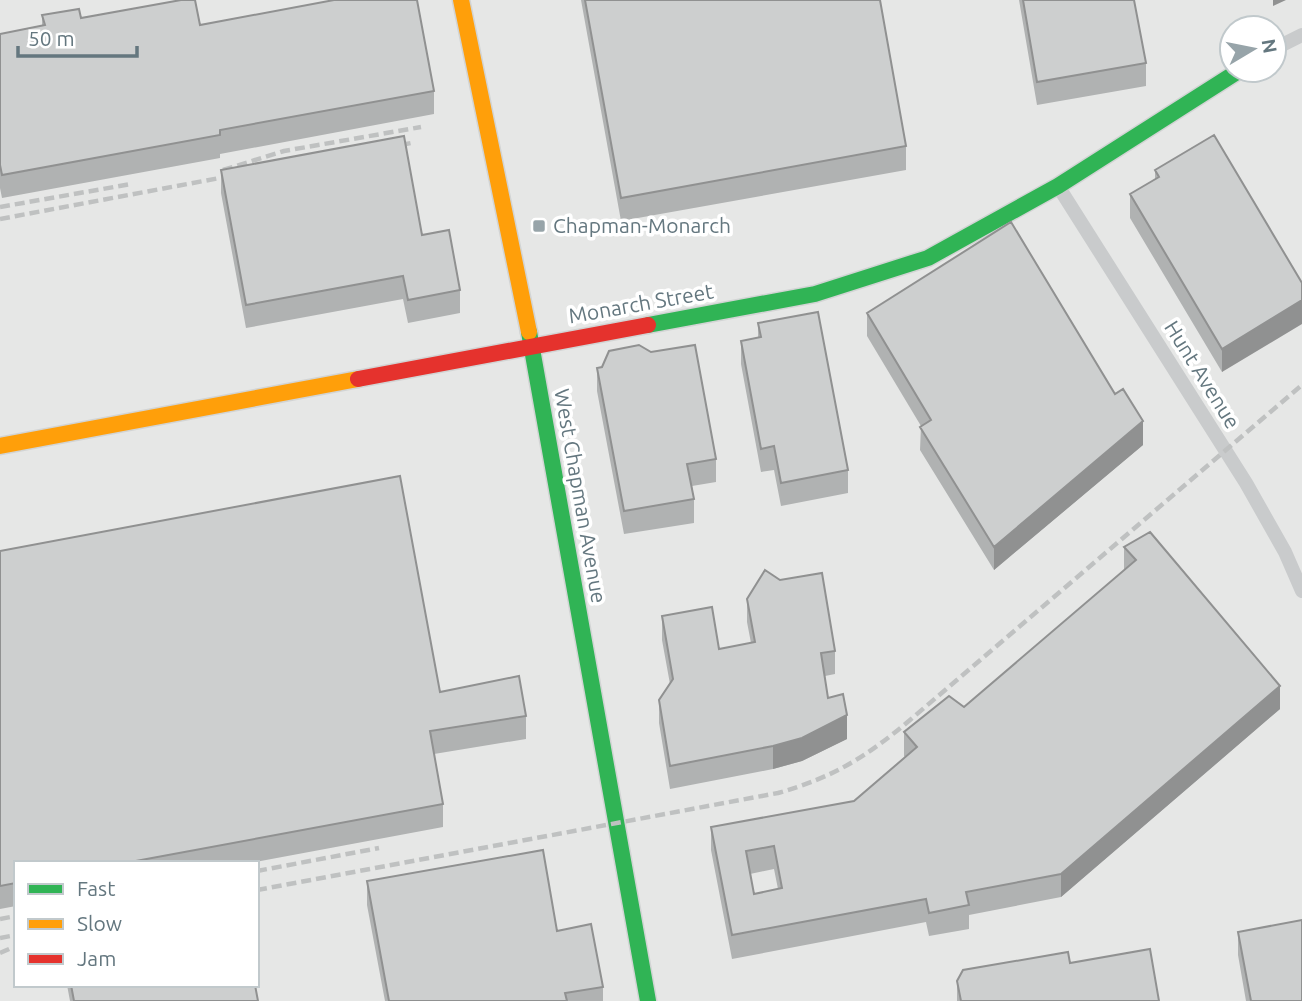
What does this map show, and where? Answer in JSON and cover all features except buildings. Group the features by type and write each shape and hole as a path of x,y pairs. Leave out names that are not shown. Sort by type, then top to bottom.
{"street":[{"name":"West Chapman Avenue","path":"461,0 532,345 648,1001"},
{"name":"Monarch Street","path":"0,446 815,294 928,258 1058,186 1218,84"},
{"name":"Hunt Avenue","path":"1058,186 1246,484 1285,552 1302,591"}],"shaded area":[{"path":"0,0 1302,0 1302,1001 0,1001"}],"railway":[{"path":"223,170 284,151 421,127"},
{"path":"386,148 411,143"},
{"path":"0,219 241,174"},
{"path":"0,207 131,184"},
{"path":"259,890 778,793 833,773 879,745 910,720 1302,385"},
{"path":"259,871 379,848"},
{"path":"0,919 14,916"},
{"path":"0,938 14,935"},
{"path":"0,953 14,947"}],"traffic: fast":[{"path":"648,325 815,294 928,258 1058,186 1218,84"},
{"path":"529,332 648,1001"}],"traffic: slow":[{"path":"461,0 529,332"},
{"path":"0,446 358,379"}],"traffic: jam":[{"path":"358,379 648,325"}],"place":[{"name":"Chapman-Monarch","path":"539,226"}]}
